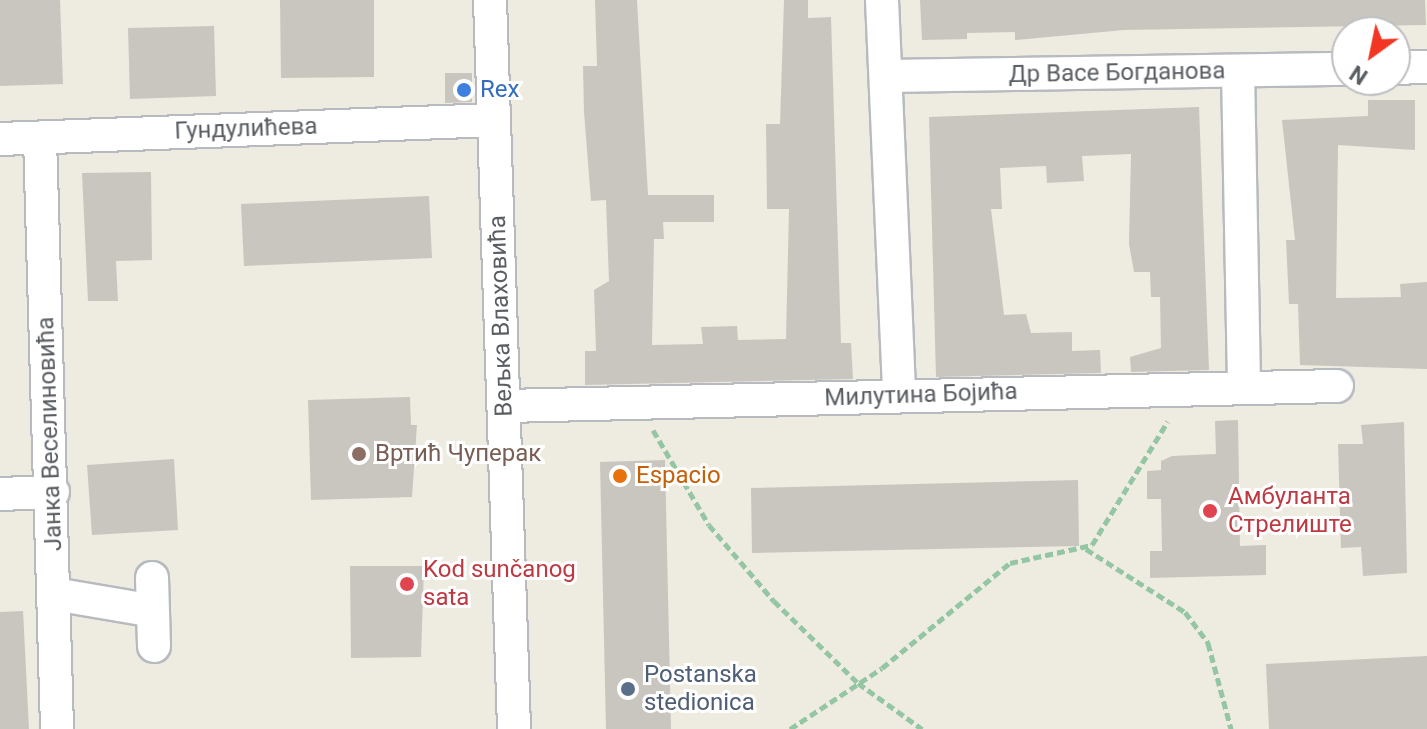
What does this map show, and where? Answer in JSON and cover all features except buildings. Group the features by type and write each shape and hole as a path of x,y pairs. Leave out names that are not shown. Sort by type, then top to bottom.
{"street":[{"name":"Вељка Влаховића","path":"490,0 506,406 514,729"},
{"path":"882,0 899,396"},
{"name":"Др Васе Богданова","path":"887,76 1331,69"},
{"path":"1238,71 1244,386"},
{"name":"Гундулићева","path":"0,139 493,120"},
{"name":"Јанка Веселиновића","path":"40,138 53,492 57,729"},
{"name":"Милутина Бојића","path":"506,406 1175,387 1337,386"},
{"path":"0,494 53,492"},
{"path":"152,578 154,646"},
{"path":"54,594 153,611"}],"path":[{"path":"1086,549 1162,435 1175,387"},
{"path":"648,403 661,447 709,525 858,683 922,729"},
{"path":"790,729 858,683 1010,563 1086,549 1185,612 1208,643 1231,729"}],"place":[{"name":"Rex","path":"464,90"},
{"name":"Вртић Чуперак","path":"359,454"},
{"name":"Espacio","path":"620,476"},
{"name":"Амбуланта Стрелиште","path":"1210,511"},
{"name":"Kod sunčanog sata","path":"407,584"},
{"name":"Postanska stedionica","path":"628,689"}]}
